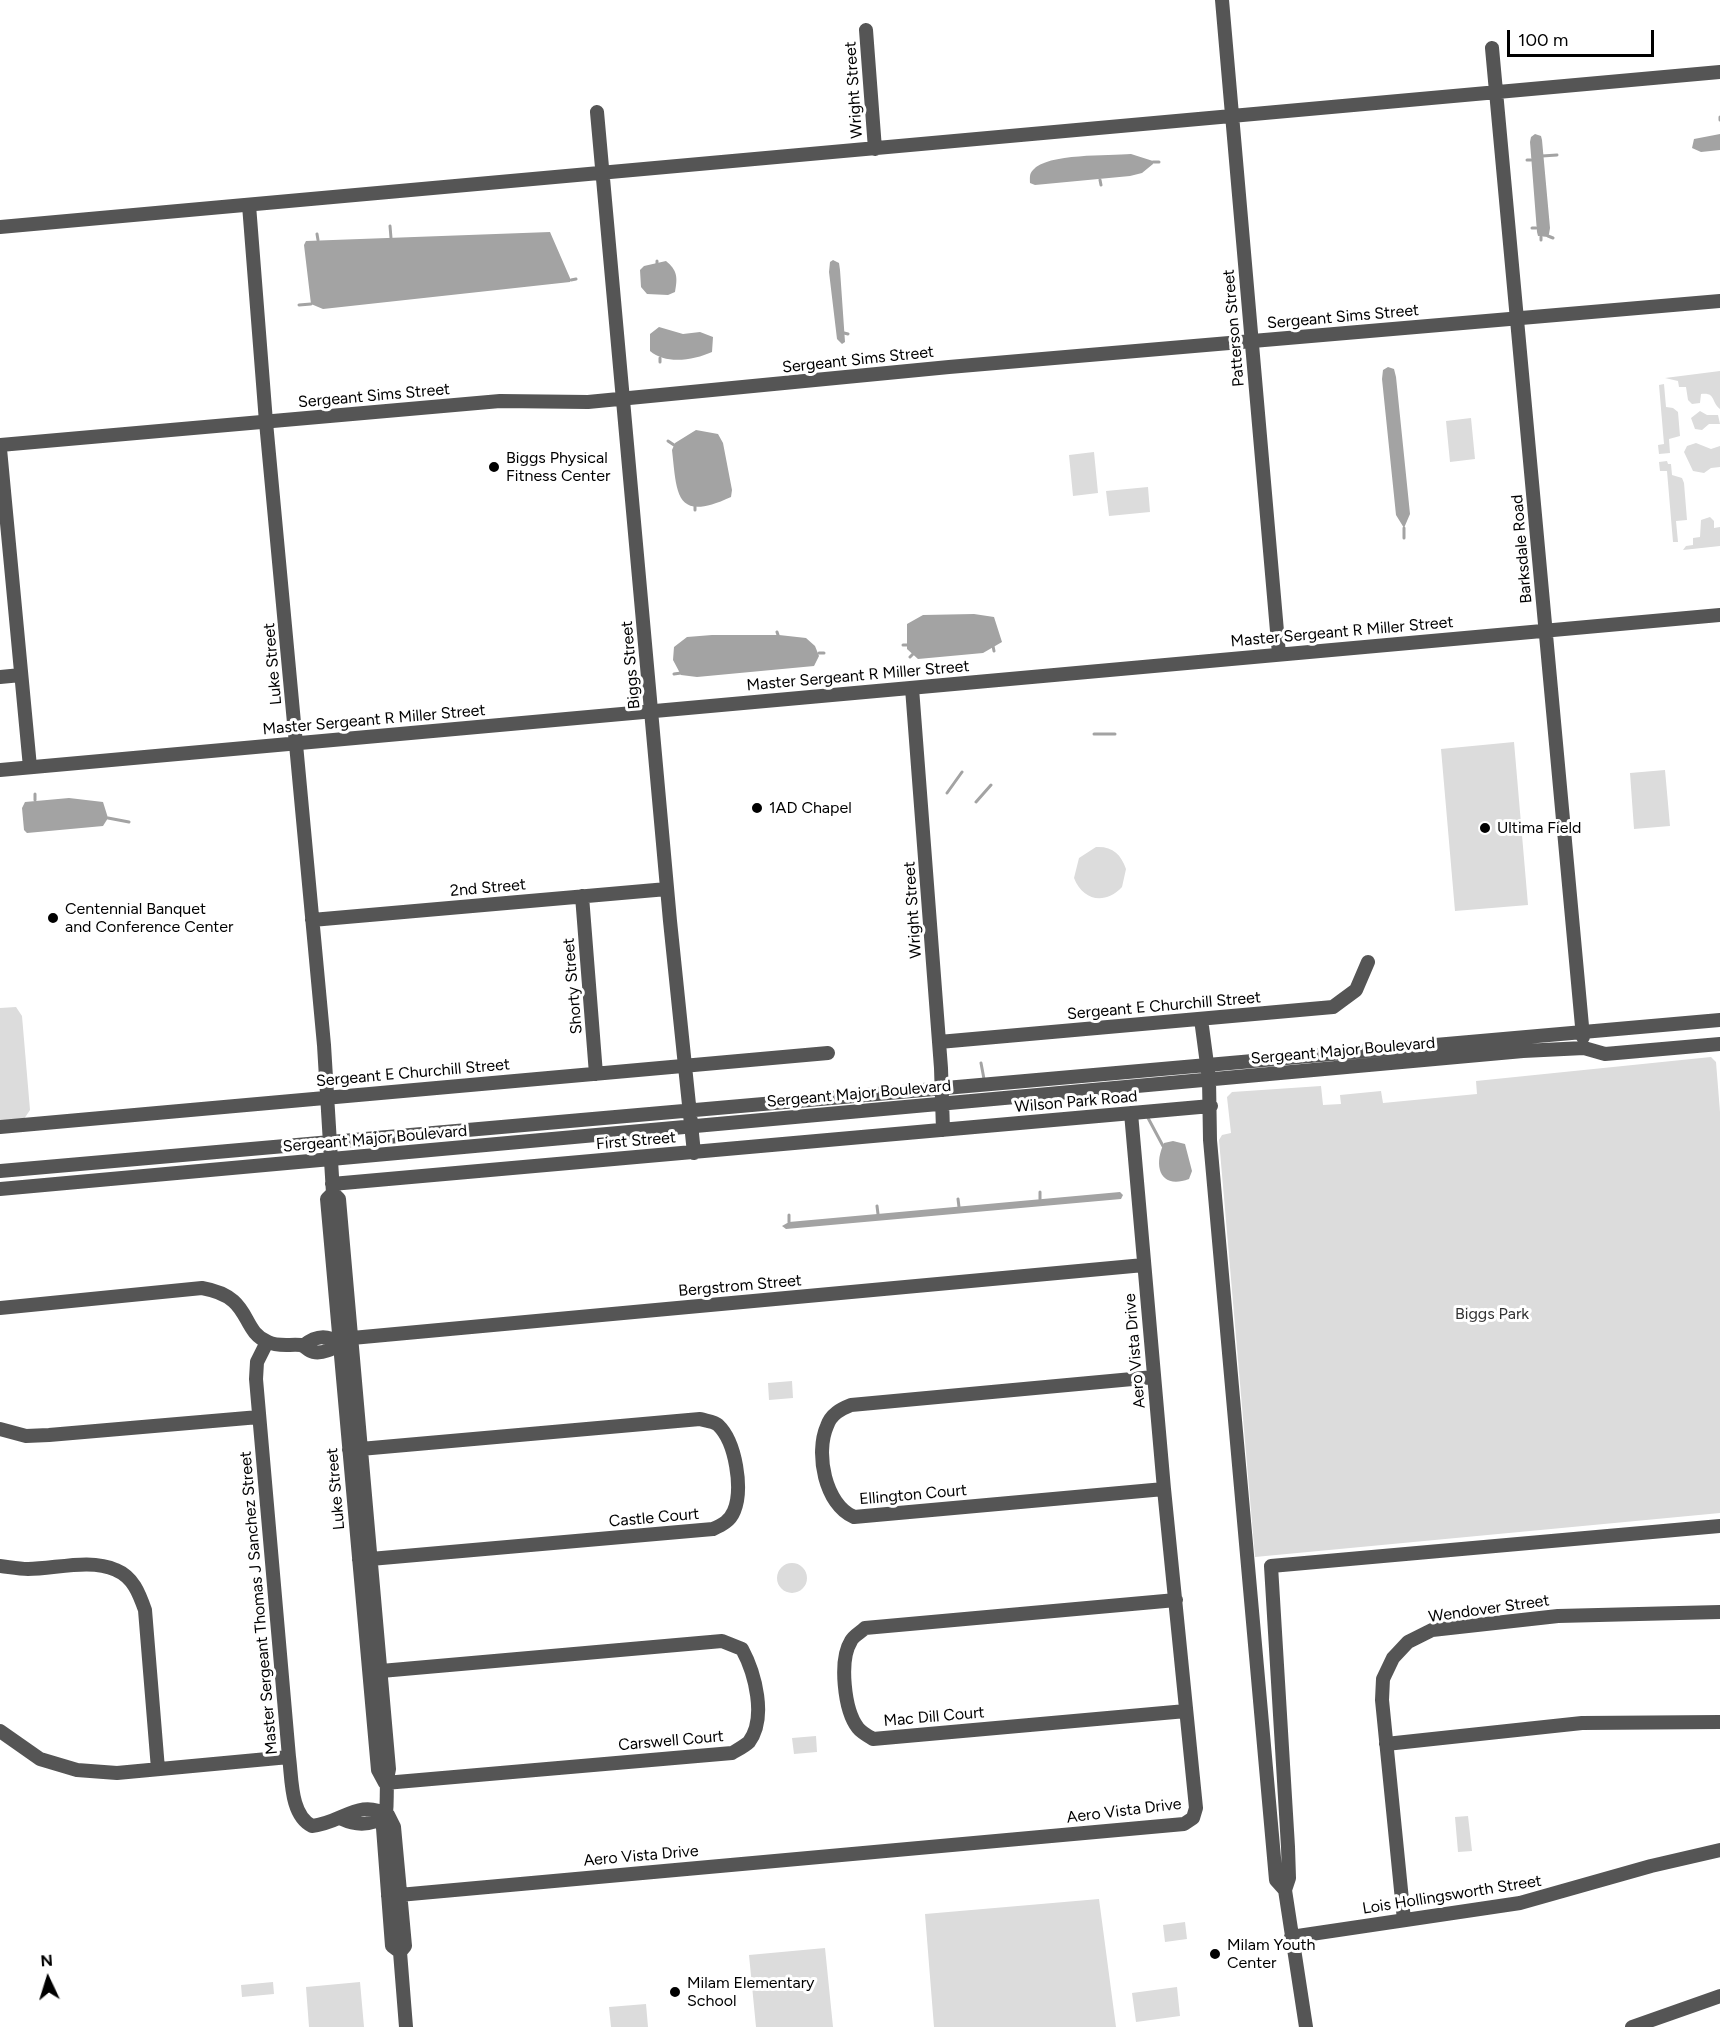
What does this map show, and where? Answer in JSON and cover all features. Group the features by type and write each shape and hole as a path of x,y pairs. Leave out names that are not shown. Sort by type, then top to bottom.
{"street":[{"name":"Patterson Street","path":"1222,0 1230,116 1279,654"},
{"name":"Wright Street","path":"866,30 875,149"},
{"name":"Barksdale Road","path":"1492,48 1584,1048"},
{"path":"0,226 603,174 1720,72"},
{"name":"Biggs Street","path":"597,112 667,888 687,1065 694,1153"},
{"name":"Luke Street","path":"249,205 266,422 328,1098 332,1188 339,1199 345,1340 365,1559 378,1770 385,1783"},
{"name":"Sergeant Sims Street","path":"0,447 500,401 588,402 1720,301"},
{"path":"0,447 30,767"},
{"name":"Master Sergeant R Miller Street","path":"0,770 1720,615"},
{"path":"0,677 21,675"},
{"name":"Wright Street","path":"912,688 939,1042 943,1130"},
{"name":"2nd Street","path":"312,920 667,888"},
{"name":"Shorty Street","path":"582,896 596,1074"},
{"name":"Sergeant E Churchill Street","path":"939,1042 1333,1006 1356,990 1368,962"},
{"path":"1201,1019 1209,1079 1210,1140 1276,1880 1285,1890"},
{"name":"Sergeant Major Boulevard","path":"0,1171 691,1109 942,1089 1583,1030 1720,1020"},
{"name":"Sergeant Major Boulevard","path":"0,1189 1523,1051 1584,1048 1605,1054 1720,1044"},
{"name":"Sergeant E Churchill Street","path":"0,1127 828,1053"},
{"name":"Wilson Park Road","path":"943,1130 1211,1106"},
{"name":"Aero Vista Drive","path":"395,1895 1184,1824 1192,1818 1196,1808 1164,1489 1131,1113"},
{"name":"First Street","path":"332,1188 943,1130"},
{"name":"Bergstrom Street","path":"267,1342 303,1346 313,1352 330,1350 345,1340 1144,1265"},
{"path":"0,1308 202,1288 219,1291 230,1297 239,1305 257,1334 267,1342"},
{"name":"Master Sergeant Thomas J Sanchez Street","path":"267,1342 257,1362 259,1418 289,1757 301,1818 312,1826 342,1819 352,1810 375,1808 388,1815"},
{"name":"Ellington Court","path":"1154,1377 851,1405 838,1410 826,1426 823,1464 832,1499 843,1512 854,1517 1164,1489"},
{"path":"0,1429 26,1436 50,1435 259,1418"},
{"name":"Castle Court","path":"355,1450 700,1419 716,1423 728,1436 737,1472 734,1511 725,1524 713,1530 365,1559"},
{"path":"1306,2027 1285,1890 1289,1878 1289,1857 1271,1566 1720,1526"},
{"name":"Luke Street","path":"365,1559 381,1671 389,1769 385,1783 388,1815 394,1827 395,1895 405,1946 400,1952 406,2027"},
{"path":"0,1566 26,1569 94,1565 116,1569 130,1580 140,1593 144,1610 158,1769"},
{"name":"Mac Dill Court","path":"1176,1600 865,1628 851,1640 845,1662 844,1686 850,1711 858,1729 873,1739 1186,1711"},
{"name":"Wendover Street","path":"1404,1920 1382,1700 1383,1679 1393,1658 1408,1642 1432,1630 1558,1616 1720,1612"},
{"name":"Carswell Court","path":"381,1671 722,1641 742,1649 751,1667 757,1694 757,1719 748,1742 732,1753 385,1783"},
{"path":"1386,1744 1582,1723 1720,1722"},
{"path":"0,1731 40,1759 77,1770 117,1773 289,1757"},
{"name":"Lois Hollingsworth Street","path":"1291,1937 1520,1903 1651,1866 1720,1850"},
{"path":"1632,2027 1720,1996"}],"green space":[{"path":"1720,371 1720,409 1711,396 1706,394 1701,394 1700,403 1692,404 1688,400 1686,387 1679,387 1678,381 1665,378"},
{"path":"1664,384 1666,407 1678,412 1680,436 1669,439 1670,453 1659,454 1658,445 1664,444 1659,385"},
{"path":"1700,411 1707,415 1718,415 1720,424 1709,424 1702,430 1695,429 1691,418"},
{"path":"1471,418 1475,459 1450,462 1446,421"},
{"path":"1696,443 1711,449 1720,446 1720,467 1711,468 1704,473 1693,471 1684,452 1687,446"},
{"path":"1094,452 1098,493 1073,496 1069,455"},
{"path":"1667,461 1671,464 1672,475 1682,478 1684,483 1687,520 1676,521 1678,542 1673,542 1667,471 1660,471 1659,462"},
{"path":"1148,487 1150,512 1109,516 1106,491"},
{"path":"1710,517 1714,521 1714,528 1720,527 1720,546 1683,550 1686,546 1693,545 1693,538 1700,537 1701,520"},
{"name":"Ultima Field","path":"1514,742 1528,905 1455,911 1441,749"},
{"path":"1665,770 1670,826 1634,829 1630,773"},
{"path":"1096,847 1107,848 1115,852 1126,869 1122,887 1115,893 1102,898 1095,898 1083,892 1074,878 1079,858"},
{"path":"16,1007 22,1016 30,1110 24,1119 0,1121 0,1008"},
{"name":"Biggs Park","path":"1711,1057 1716,1062 1720,1112 1720,1513 1255,1557 1219,1140 1222,1135 1231,1133 1227,1097 1232,1092 1321,1086 1323,1105 1341,1104 1340,1095 1381,1091 1383,1103 1477,1094 1476,1081"},
{"path":"792,1381 793,1398 769,1400 768,1383"},
{"path":"792,1563 803,1567 807,1578 803,1589 792,1593 781,1589 777,1578 781,1567"},
{"path":"816,1736 817,1752 794,1754 792,1738"},
{"path":"1468,1816 1472,1851 1458,1852 1455,1817"},
{"path":"1099,1899 1116,2027 934,2027 925,1914"},
{"path":"1185,1922 1187,1939 1165,1942 1163,1925"},
{"path":"825,1948 833,2027 756,2027 749,1955"},
{"path":"273,1982 274,1994 242,1997 241,1985"},
{"path":"360,1982 364,2027 309,2027 306,1987"},
{"path":"1177,1987 1180,2016 1136,2022 1132,1993"},
{"path":"646,2004 648,2027 611,2027 609,2007"}],"shaded area":[{"path":"1535,134 1541,136 1542,140 1550,228 1548,237 1538,236 1537,232 1530,142 1531,137"},
{"path":"1720,134 1720,150 1701,152 1692,148 1694,139"},
{"path":"1131,154 1153,161 1153,164 1142,173 1130,176 1035,185 1030,183 1033,170 1051,161 1079,156"},
{"path":"550,232 570,282 323,309 311,304 304,245 306,241"},
{"path":"833,260 839,263 840,270 845,342 842,344 837,339 829,272 830,262"},
{"path":"666,261 676,274 675,292 668,295 647,294 641,287 640,270 644,266"},
{"path":"659,327 683,334 700,332 713,337 712,352 680,360 657,355 650,351 650,334"},
{"path":"1388,367 1394,369 1396,377 1410,514 1404,528 1396,515 1382,379 1383,370"},
{"path":"696,430 718,434 723,443 732,490 731,497 699,507 689,505 682,500 675,480 672,450 675,443"},
{"path":"974,614 994,617 1002,642 983,653 918,659 907,649 907,624 923,615"},
{"path":"779,635 806,638 815,646 819,656 814,666 697,677 681,675 673,660 674,647 687,637"},
{"path":"69,798 103,802 108,818 103,826 27,833 24,830 22,808 25,802"},
{"path":"1173,1141 1185,1144 1192,1171 1189,1179 1179,1182 1165,1179 1159,1167 1164,1143"},
{"path":"1120,1192 1123,1195 1121,1199 786,1229 782,1226 789,1222"}],"waterway":[{"path":"1542,156 1557,155"},
{"path":"1153,162 1159,162"},
{"path":"1100,180 1101,185"},
{"path":"390,226 391,238"},
{"path":"317,234 318,240"},
{"path":"1548,236 1553,238"},
{"path":"571,280 576,279"},
{"path":"299,305 311,304"},
{"path":"844,333 848,334"},
{"path":"668,441 674,445"},
{"path":"1404,528 1404,538"},
{"path":"903,645 908,645"},
{"path":"993,646 994,651"},
{"path":"819,653 824,653"},
{"path":"910,657 913,654"},
{"path":"674,674 681,673"},
{"path":"1094,734 1115,734"},
{"path":"947,793 962,772"},
{"path":"976,802 991,785"},
{"path":"35,794 35,800"},
{"path":"108,818 129,822"},
{"path":"981,1063 984,1079"},
{"path":"1147,1116 1163,1146"},
{"path":"1040,1192 1040,1199"},
{"path":"958,1199 959,1207"},
{"path":"877,1206 878,1214"},
{"path":"789,1215 789,1222"}],"place":[{"name":"Biggs Physical Fitness Center","path":"494,467"},
{"name":"1AD Chapel","path":"757,808"},
{"name":"Ultima Field","path":"1485,828"},
{"name":"Centennial Banquet and Conference Center","path":"53,918"},
{"name":"Milam Youth Center","path":"1215,1954"},
{"name":"Milam Elementary School","path":"675,1992"}]}
